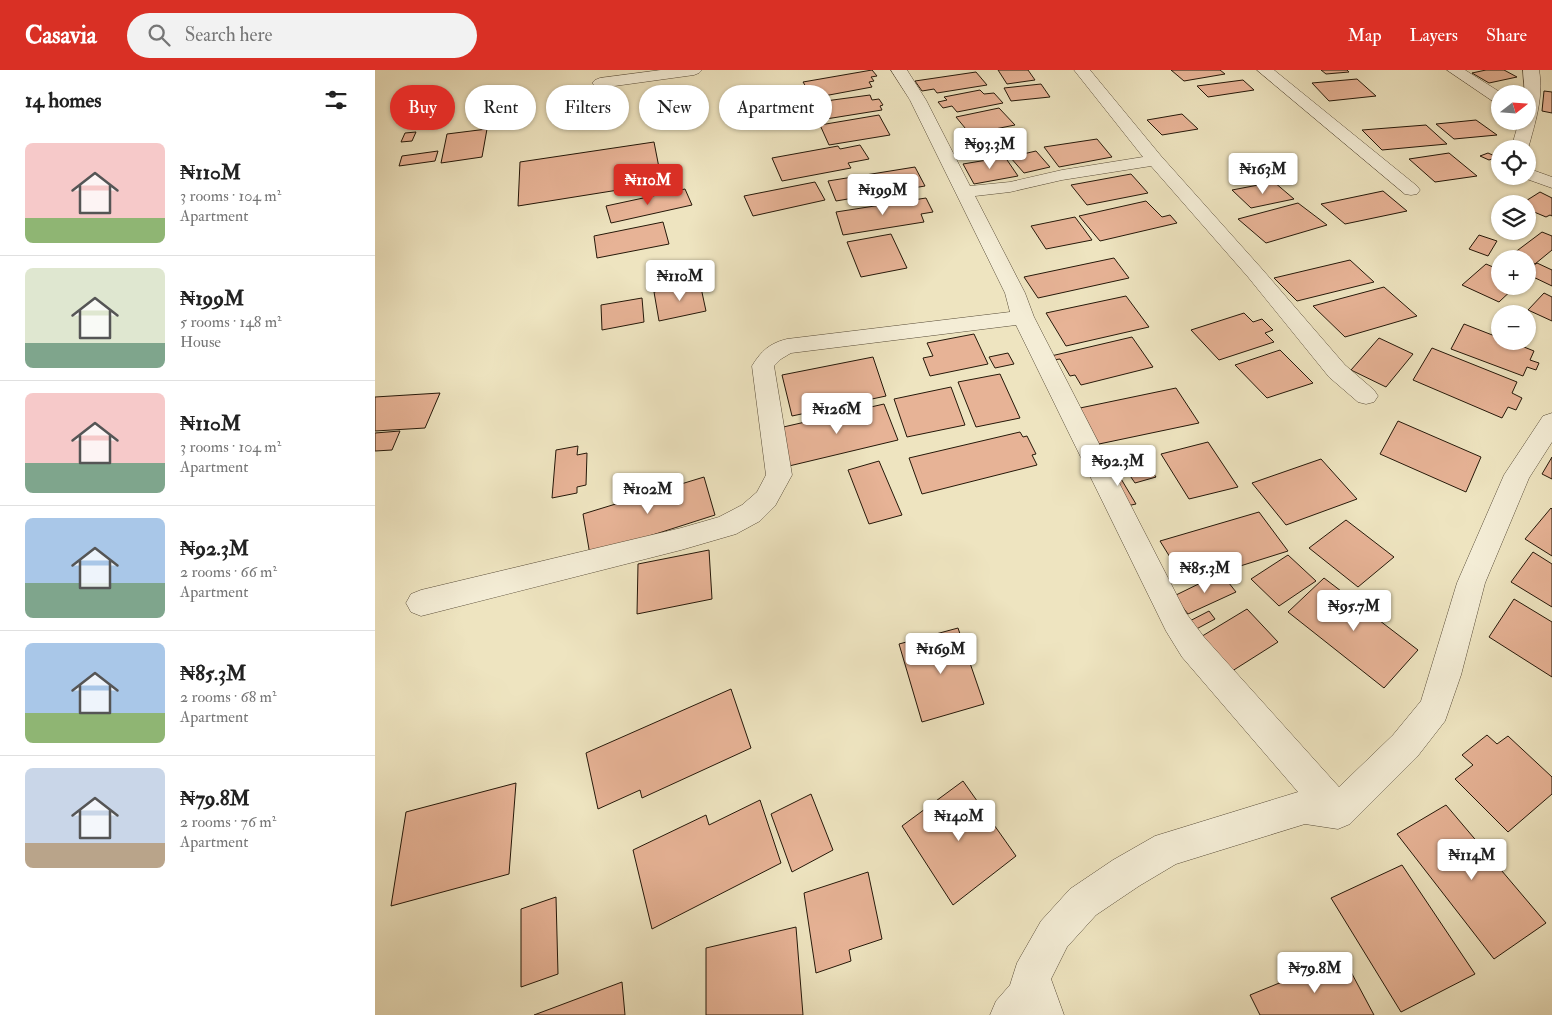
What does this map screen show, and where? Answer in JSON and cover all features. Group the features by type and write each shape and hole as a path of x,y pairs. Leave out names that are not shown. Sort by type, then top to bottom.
{"street":[{"path":"600,82 694,70"},
{"path":"899,70 919,100 963,192 1015,293 1023,317 1176,622 1193,647 1338,812"},
{"path":"1083,70 1155,160 1337,371 1366,396"},
{"path":"1265,70 1411,190"},
{"path":"1455,70 1491,93"},
{"path":"1531,70 1535,85"},
{"path":"963,192 1010,187 1062,174 1155,160"},
{"path":"1536,177 1552,183"},
{"path":"421,603 681,539 726,526 751,513 766,499 779,475 763,366 775,351 787,346 1023,317"},
{"path":"1338,812 1405,746 1434,710 1446,675 1471,584 1517,474 1552,422"},
{"path":"1010,1015 1029,994 1031,977 1054,934 1083,902 1126,873 1168,849 1305,807 1338,812"},
{"path":"1031,977 1044,1015"}],"building":[{"path":"872,70 877,76 871,77 874,81 869,82 872,87 832,94 832,85 805,85 803,82"},
{"path":"998,70 1028,70 1035,80 1007,84"},
{"path":"1171,70 1220,70 1225,74 1184,81"},
{"path":"1321,70 1347,70 1349,72 1326,74"},
{"path":"1486,70 1504,70 1517,77 1489,83 1472,73"},
{"path":"976,72 987,85 937,93 934,89 922,91 915,81"},
{"path":"1357,79 1376,96 1329,101 1312,83"},
{"path":"1243,80 1254,90 1208,97 1197,86"},
{"path":"1041,84 1050,97 1011,101 1004,88"},
{"path":"980,90 984,94 994,93 1003,103 957,112 952,106 943,108 938,102 947,100 944,97"},
{"path":"1544,91 1552,92 1552,113 1542,111"},
{"path":"870,95 872,100 879,99 883,105 880,106 882,110 832,118 832,100"},
{"path":"999,108 1015,125 970,134 956,117"},
{"path":"1182,114 1198,129 1162,135 1147,120"},
{"path":"879,115 890,135 829,145 822,130 832,130 832,123"},
{"path":"1476,120 1497,135 1454,139 1436,124"},
{"path":"1426,125 1447,144 1382,150 1362,130"},
{"path":"487,130 482,157 441,163 447,134"},
{"path":"416,132 412,141 401,142 405,133"},
{"path":"1097,139 1112,157 1059,167 1044,147"},
{"path":"654,142 662,183 518,206 520,162"},
{"path":"860,145 869,159 848,163 851,168 782,181 772,158 838,146 840,149"},
{"path":"438,151 435,161 399,166 402,156"},
{"path":"1036,151 1050,167 1024,173 1010,157"},
{"path":"1449,153 1477,176 1435,182 1409,159"},
{"path":"1488,153 1491,154 1491,159 1489,160 1480,156"},
{"path":"1005,157 1018,176 974,184 963,164"},
{"path":"915,167 925,186 836,201 828,181"},
{"path":"1131,174 1148,193 1087,205 1071,185"},
{"path":"815,182 825,200 753,216 744,196"},
{"path":"1274,182 1294,199 1251,208 1232,190"},
{"path":"685,189 692,205 611,223 606,206"},
{"path":"1383,191 1407,211 1345,224 1321,204"},
{"path":"1540,192 1552,198 1552,216 1546,217 1536,213 1535,195"},
{"path":"926,198 933,212 921,214 924,222 843,235 836,212"},
{"path":"1146,201 1162,217 1170,215 1177,223 1100,241 1079,216"},
{"path":"1298,203 1327,225 1266,243 1238,219"},
{"path":"1075,217 1092,240 1046,249 1031,226"},
{"path":"663,222 669,244 597,258 594,236"},
{"path":"1542,232 1552,236 1552,250 1536,263 1536,250 1518,250 1531,240 1536,240 1536,236"},
{"path":"891,234 907,268 861,277 847,242"},
{"path":"1479,235 1497,241 1488,256 1469,249"},
{"path":"1114,258 1129,278 1038,298 1024,277"},
{"path":"1350,260 1374,282 1297,301 1274,278"},
{"path":"1486,264 1491,266 1491,295 1506,295 1499,302 1462,285"},
{"path":"1536,264 1552,270 1552,286 1536,278"},
{"path":"700,283 706,311 659,321 654,292"},
{"path":"1384,287 1417,316 1345,337 1313,306"},
{"path":"1544,293 1552,297 1552,321 1536,314 1536,305 1533,305"},
{"path":"1126,296 1149,327 1066,346 1046,313"},
{"path":"642,298 644,322 602,330 601,305"},
{"path":"1244,313 1253,322 1262,319 1273,330 1265,333 1274,342 1219,360 1191,330"},
{"path":"1464,324 1491,334 1491,350 1532,350 1534,351 1530,360 1539,363 1536,370 1527,367 1523,376 1451,349"},
{"path":"974,334 988,364 930,376 923,358 933,356 927,343"},
{"path":"1132,337 1153,367 1081,385 1075,375 1070,376 1060,359 1053,360 1051,356"},
{"path":"1379,338 1413,354 1386,387 1351,370"},
{"path":"1432,348 1517,382 1512,393 1522,398 1516,410 1508,407 1502,418 1413,380"},
{"path":"1280,350 1313,383 1267,398 1235,365"},
{"path":"1008,353 1014,364 995,368 989,357"},
{"path":"873,357 886,396 792,416 782,375"},
{"path":"1000,374 1020,418 976,427 958,382"},
{"path":"951,387 965,425 907,437 894,399"},
{"path":"1176,388 1199,423 1099,444 1080,408"},
{"path":"440,393 425,428 375,431 375,397"},
{"path":"884,404 898,440 789,466 779,428"},
{"path":"1398,421 1481,457 1466,492 1380,454"},
{"path":"400,431 392,450 375,451 375,433"},
{"path":"1020,432 1023,437 1027,436 1036,454 1032,455 1037,465 922,494 909,458"},
{"path":"1208,442 1238,487 1189,499 1161,454"},
{"path":"578,446 577,455 587,453 586,485 577,487 577,493 552,498 556,450"},
{"path":"1140,455 1156,477 1135,483 1120,461"},
{"path":"1552,457 1552,479 1542,474"},
{"path":"1321,459 1357,499 1286,525 1252,483"},
{"path":"879,461 902,515 869,524 848,470"},
{"path":"1114,467 1136,504 1122,507 1100,471"},
{"path":"704,477 715,515 590,555 583,514"},
{"path":"1552,509 1552,556 1525,539"},
{"path":"1259,512 1288,551 1186,583 1160,541"},
{"path":"1346,520 1394,557 1358,587 1309,548"},
{"path":"709,550 712,599 637,614 638,564"},
{"path":"1533,552 1552,564 1552,607 1511,582"},
{"path":"1288,555 1316,581 1279,606 1251,579"},
{"path":"1221,573 1236,592 1188,614 1174,596"},
{"path":"1324,578 1418,650 1384,688 1288,612"},
{"path":"1514,599 1552,622 1552,677 1489,637"},
{"path":"1247,609 1278,642 1229,673 1199,638"},
{"path":"1209,611 1215,619 1189,633 1182,625"},
{"path":"958,628 984,704 922,722 899,644"},
{"path":"731,689 751,748 642,798 640,790 598,809 586,753"},
{"path":"1487,735 1497,744 1508,736 1552,777 1552,794 1508,832 1455,779 1473,765 1462,755"},
{"path":"963,781 1016,856 953,905 902,826"},
{"path":"516,783 509,874 391,906 406,812"},
{"path":"811,794 833,850 792,872 771,814"},
{"path":"760,800 781,863 652,929 633,850 706,815 709,825"},
{"path":"1446,805 1546,923 1494,959 1397,834"},
{"path":"1402,865 1475,974 1401,1012 1331,898"},
{"path":"868,872 882,939 849,950 851,961 816,973 804,893"},
{"path":"556,897 558,974 521,987 521,909"},
{"path":"796,927 803,1015 706,1015 706,948"},
{"path":"1343,957 1374,1015 1260,1015 1250,995"},
{"path":"622,982 625,1015 534,1015"}]}
